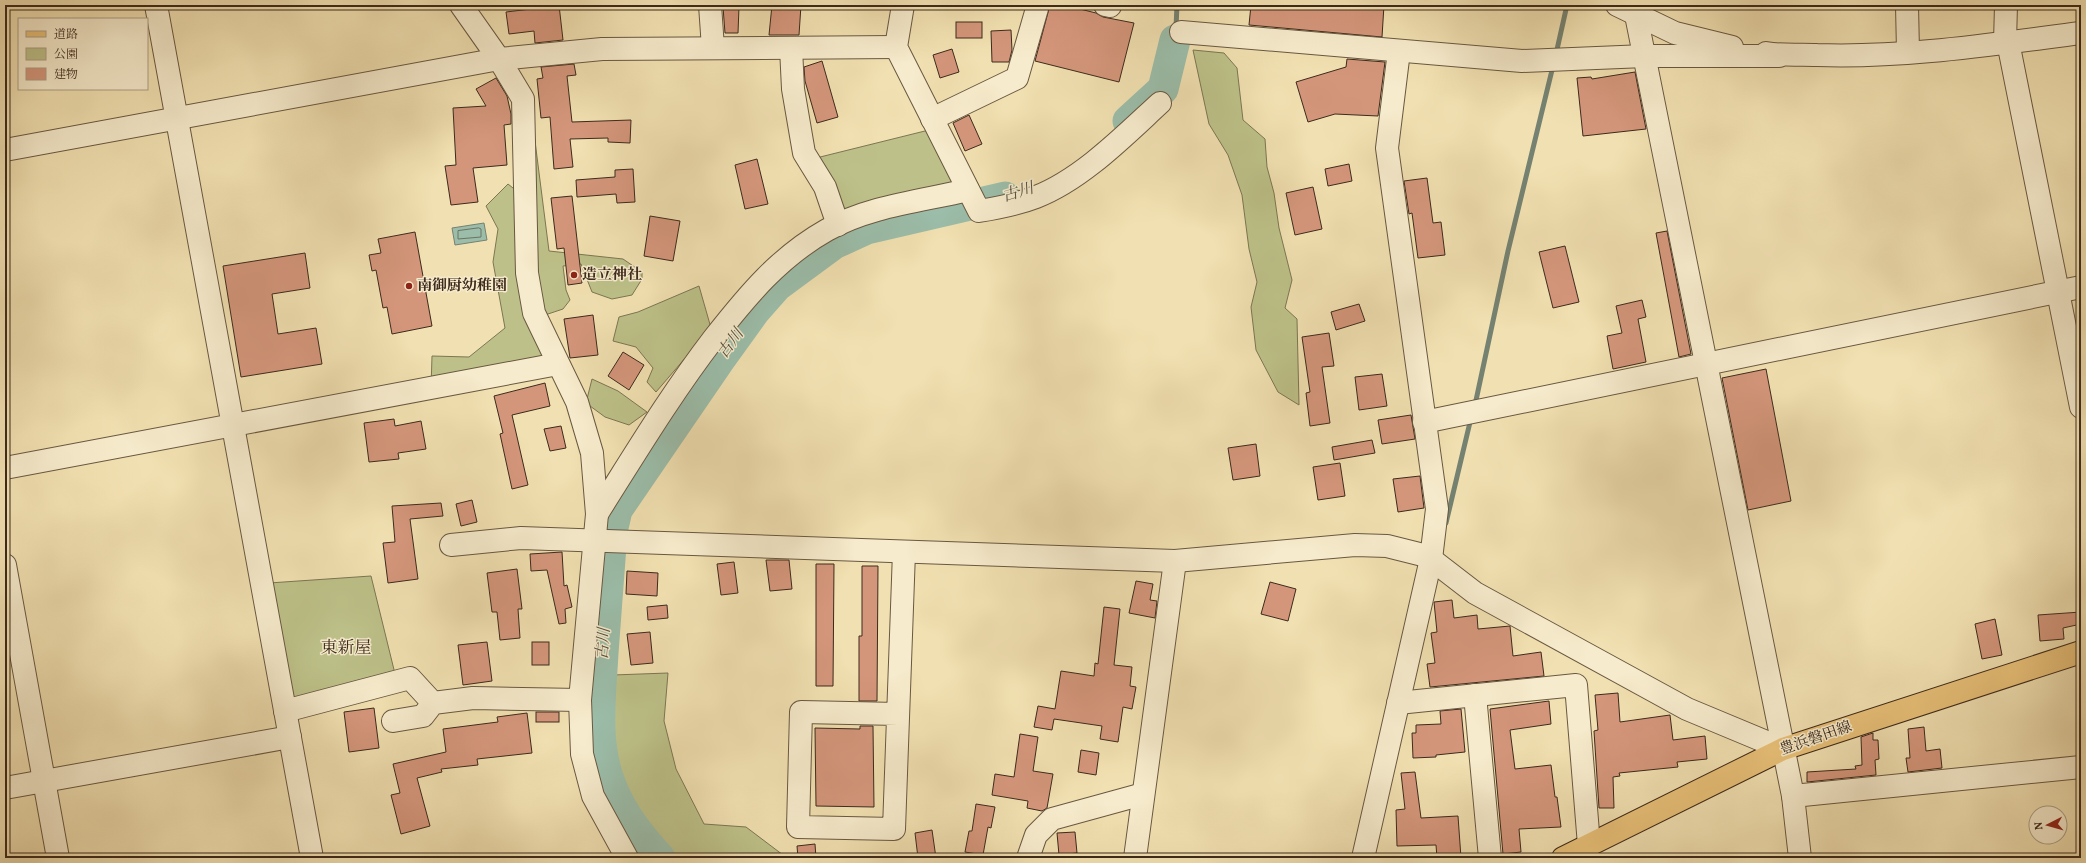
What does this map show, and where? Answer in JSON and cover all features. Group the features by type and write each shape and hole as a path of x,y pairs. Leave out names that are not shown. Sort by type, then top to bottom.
{"main road":[{"name":"豊浜磐田線","path":"1563,858 1783,749 2081,652"}],"street":[{"path":"156,5 312,858"},
{"path":"461,5 499,59 523,99 528,273 534,313 577,402 592,453 597,514 580,700 582,754 593,796 627,858"},
{"path":"710,5 713,48"},
{"path":"903,5 896,47 979,211 1005,207 1037,197 1070,178 1111,148 1160,103"},
{"path":"932,119 1018,78 1038,5"},
{"path":"1907,5 1908,52"},
{"path":"2006,5 2006,42 2081,407"},
{"path":"1627,10 1675,33 1730,47 1779,56"},
{"path":"1627,10 1645,56 1783,749 1794,796 1800,858"},
{"path":"1181,32 1522,61 1645,56 1849,56 1908,52 2081,33"},
{"path":"5,150 499,59 602,49 896,47"},
{"path":"791,48 793,89 804,153 825,187 838,225"},
{"path":"1363,858 1431,559 1437,509 1387,148 1398,51"},
{"path":"597,514 683,378 747,295 783,260 827,230 866,214 968,190"},
{"path":"1424,422 1706,363 2081,288"},
{"path":"5,468 558,364"},
{"path":"451,545 521,538 1175,561 1355,545 1387,546 1427,556 1475,594 1680,706 1783,749"},
{"path":"898,714 801,712 798,827 894,829 904,552"},
{"path":"1135,858 1175,561"},
{"path":"5,565 58,858"},
{"path":"285,711 410,678 433,703"},
{"path":"1398,703 1576,685 1589,845"},
{"path":"1475,695 1490,858"},
{"path":"393,721 423,716 433,703 473,698 580,700"},
{"path":"5,788 290,737"},
{"path":"1794,796 2081,767"},
{"path":"1028,858 1036,835 1052,818 1143,794"}],"green space":[{"path":"1193,50 1224,53 1237,68 1243,120 1265,139 1267,167 1274,193 1279,228 1292,280 1285,308 1297,319 1299,405 1278,392 1256,350 1251,307 1257,282 1249,249 1242,195 1228,155 1209,124"},
{"path":"530,102 549,251 623,259 642,272 642,279 632,295 612,299 592,292 581,264 563,266 566,290 570,300 563,309 545,315 551,366 431,389 432,356 469,357 505,328 493,262 498,229 486,206 508,184 518,192"},
{"path":"937,128 959,192 838,225 808,160"},
{"path":"699,286 711,328 656,392 647,382 653,368 636,347 613,341 619,317 638,312"},
{"path":"592,379 618,391 647,412 629,425 605,417 586,403"},
{"path":"595,540 625,541 613,675 668,673 664,721 676,769 704,824 746,827 787,858 626,858 582,746"},
{"path":"371,576 397,682 285,711 269,583"}],"water":[{"path":"484,223 487,240 455,245 452,228"}],"building":[{"path":"530,5 559,5 563,40 535,43 534,31 509,34 506,12 531,9"},
{"path":"772,5 801,5 799,35 769,35"},
{"path":"1050,5 1081,5 1080,9 1096,13 1103,17 1134,23 1119,82 1035,61"},
{"path":"1251,5 1384,5 1382,37 1249,25"},
{"path":"723,7 739,7 738,33 725,33"},
{"path":"956,22 982,22 982,38 956,38"},
{"path":"1011,30 1012,50 1009,62 992,62 991,31"},
{"path":"952,49 959,72 940,78 933,55"},
{"path":"1347,59 1385,62 1378,116 1335,114 1308,122 1296,82 1346,67"},
{"path":"822,61 838,117 817,123 805,81 804,67"},
{"path":"574,64 576,75 567,76 572,122 631,120 630,143 608,142 608,138 570,139 573,167 554,169 550,117 541,118 537,79 543,78 541,67"},
{"path":"1635,72 1646,129 1583,136 1577,78 1591,77 1592,79"},
{"path":"496,78 507,96 511,114 511,124 504,125 507,165 473,168 478,202 451,205 445,166 456,165 453,108 486,106 476,89"},
{"path":"969,115 982,144 965,151 953,123"},
{"path":"757,159 768,204 745,209 735,165"},
{"path":"1349,164 1352,181 1328,186 1325,169"},
{"path":"633,169 635,202 617,203 616,194 577,197 576,180 615,177 615,170"},
{"path":"1427,178 1433,223 1441,222 1445,255 1418,258 1412,213 1409,214 1404,181"},
{"path":"1313,187 1322,229 1295,235 1286,193"},
{"path":"572,196 582,283 568,285 564,248 557,249 551,198"},
{"path":"650,216 680,221 673,261 644,256"},
{"path":"1667,231 1691,354 1679,357 1656,233"},
{"path":"415,232 432,326 392,334 387,307 383,308 376,270 372,271 369,255 381,253 378,239"},
{"path":"1565,246 1579,302 1553,308 1539,252"},
{"path":"305,253 310,288 272,294 278,334 316,328 322,364 241,377 223,266"},
{"path":"1642,300 1646,317 1638,319 1646,362 1613,369 1607,336 1622,333 1616,306"},
{"path":"1359,304 1365,321 1336,330 1331,312"},
{"path":"593,315 598,355 570,358 564,319"},
{"path":"1329,333 1334,366 1322,367 1330,423 1310,426 1306,393 1310,392 1302,337"},
{"path":"623,352 644,365 629,390 608,376"},
{"path":"1766,369 1791,501 1748,510 1722,378"},
{"path":"1382,374 1387,406 1359,410 1355,377"},
{"path":"545,383 550,406 512,415 528,485 512,489 500,434 503,433 494,396"},
{"path":"1411,415 1415,439 1382,444 1378,420"},
{"path":"394,419 395,426 421,421 426,449 398,453 399,459 369,462 364,423"},
{"path":"561,426 566,448 550,451 544,429"},
{"path":"1372,440 1375,453 1334,460 1332,447"},
{"path":"1256,444 1260,476 1233,480 1228,448"},
{"path":"1340,463 1345,496 1318,500 1313,467"},
{"path":"1420,476 1424,508 1398,512 1393,479"},
{"path":"472,500 477,522 461,526 456,504"},
{"path":"441,503 443,516 410,519 418,579 388,583 383,543 395,542 392,506"},
{"path":"562,552 564,586 567,585 572,607 565,609 566,623 559,624 547,570 531,571 530,554"},
{"path":"766,560 789,560 792,589 770,591"},
{"path":"734,562 738,593 721,595 717,564"},
{"path":"816,564 834,564 833,686 816,686"},
{"path":"862,566 878,566 877,701 859,701 859,636 862,636"},
{"path":"517,569 522,609 518,609 520,638 500,640 497,612 492,612 487,573"},
{"path":"627,571 658,573 657,596 626,594"},
{"path":"1136,581 1153,584 1150,600 1157,601 1155,618 1129,613"},
{"path":"1270,582 1296,589 1288,621 1261,614"},
{"path":"1452,600 1454,618 1477,615 1478,629 1510,626 1513,656 1541,652 1544,676 1430,687 1427,664 1435,663 1431,633 1437,632 1434,602"},
{"path":"667,605 668,618 648,620 647,607"},
{"path":"1104,607 1120,609 1114,665 1132,667 1130,686 1136,687 1132,709 1123,707 1118,742 1100,739 1102,726 1054,719 1052,730 1034,727 1038,706 1055,709 1061,671 1094,676 1095,663 1098,664"},
{"path":"2081,612 2081,624 2063,628 2064,639 2040,641 2038,615"},
{"path":"1995,619 2002,655 1982,659 1975,624"},
{"path":"650,632 653,663 631,665 627,634"},
{"path":"487,642 492,681 463,685 458,645"},
{"path":"532,642 549,642 549,665 532,665"},
{"path":"1618,693 1620,722 1670,715 1673,740 1705,736 1707,759 1677,762 1678,767 1619,773 1620,776 1613,777 1614,808 1599,808 1594,731 1598,730 1595,695"},
{"path":"1549,701 1551,724 1510,730 1515,769 1551,765 1561,827 1519,829 1521,852 1503,854 1490,709"},
{"path":"374,708 379,748 349,752 344,712"},
{"path":"1461,709 1465,752 1436,755 1436,757 1413,758 1412,733 1416,733 1416,725 1441,724 1440,711"},
{"path":"536,712 559,712 559,722 536,722"},
{"path":"527,713 532,753 477,759 478,765 441,769 442,772 417,778 430,826 401,834 391,795 400,793 393,764 446,752 443,729 498,722 497,717"},
{"path":"860,726 873,726 874,807 816,806 815,728 860,729"},
{"path":"1924,727 1926,751 1940,749 1942,768 1908,772 1906,758 1910,758 1908,729"},
{"path":"1873,733 1873,740 1878,740 1879,759 1875,760 1876,775 1807,782 1807,772 1856,769 1855,766 1862,765 1861,737"},
{"path":"1020,734 1038,737 1033,771 1053,774 1047,808 1042,811 1027,808 1028,801 992,795 995,774 1014,777"},
{"path":"1081,750 1099,753 1096,775 1078,772"},
{"path":"1415,772 1421,818 1458,816 1461,858 1437,858 1436,845 1397,846 1396,810 1405,809 1401,773"},
{"path":"976,804 995,807 991,828 988,827 983,855 965,852 969,831 972,831"},
{"path":"932,830 936,858 918,858 915,833"},
{"path":"1075,832 1077,853 1059,855 1057,833"},
{"path":"815,844 816,858 798,858 797,846"}],"waterway":[{"path":"1176,28 1177,5"},
{"path":"1556,54 1567,5"},
{"name":"古川","path":"1128,121 1163,89 1175,40"},
{"path":"1475,405 1508,251 1553,66"},
{"name":"古川","path":"660,858 643,839 616,798 607,774 601,744 600,699 603,653 612,532 617,510 719,361 755,311 777,286 834,244 867,229 1005,197"},
{"path":"1446,523 1471,418"}],"place":[{"name":"造立神社","path":"574,275"},
{"name":"南御厨幼稚園","path":"409,286"}],"district":[{"name":"東新屋","path":"346,648"}]}
